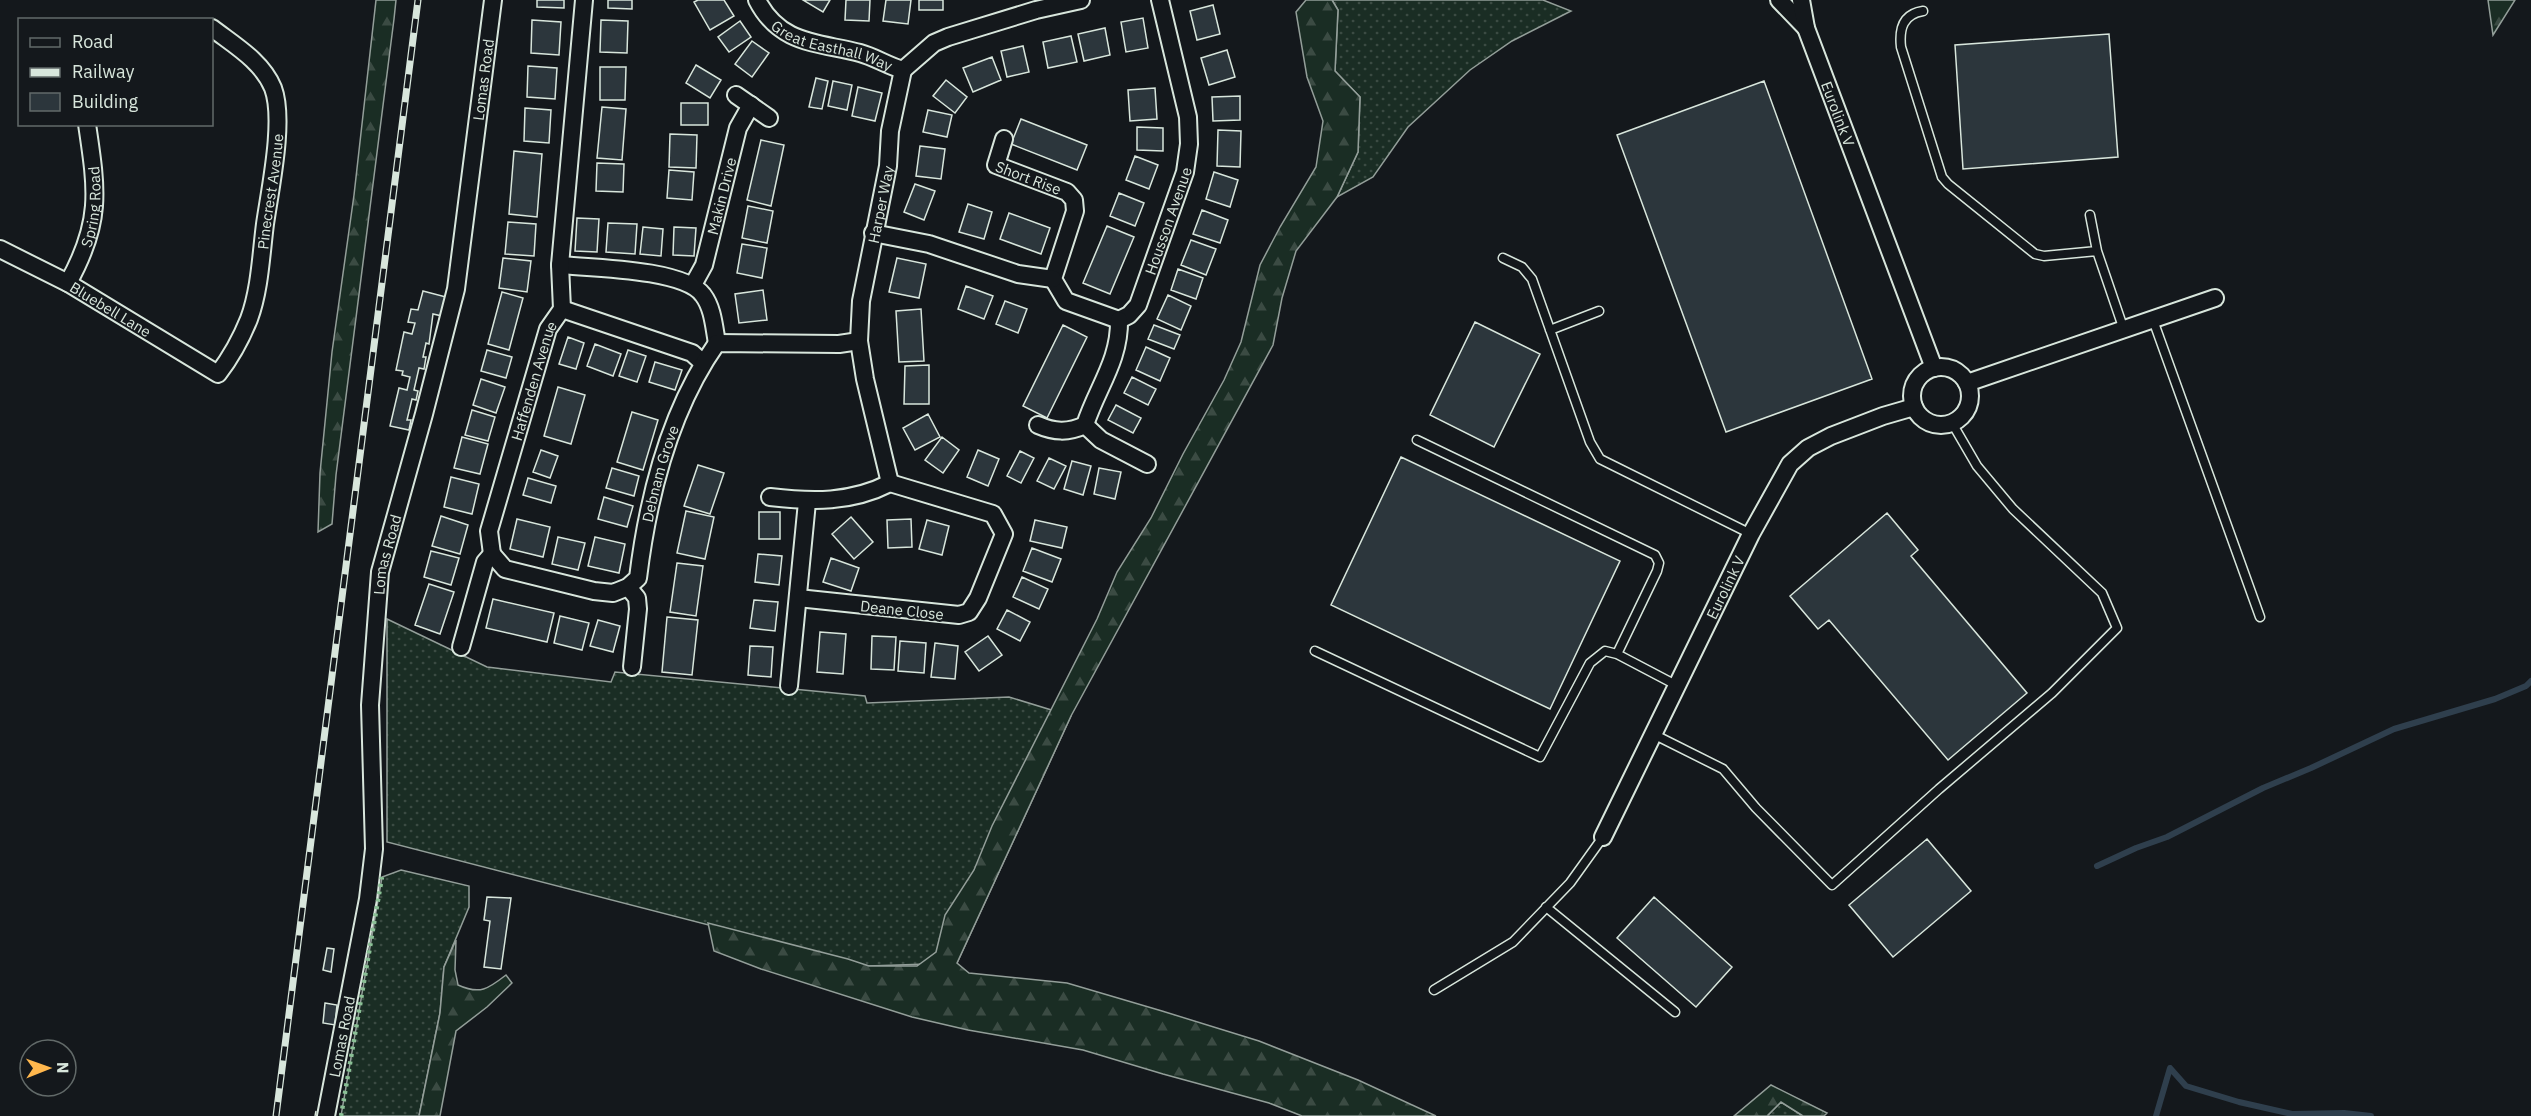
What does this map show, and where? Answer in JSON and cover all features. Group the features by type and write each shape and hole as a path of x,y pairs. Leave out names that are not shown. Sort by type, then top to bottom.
{"street":[{"name":"Lomas Road","path":"326,1116 343,1017 368,899 374,849 370,705 380,572 456,289 493,0"},
{"name":"Haffenden Avenue","path":"461,647 484,562 492,554 489,531 548,329 562,309 560,265 584,0"},
{"name":"Great Easthall Way","path":"757,0 777,25 792,36 810,44 864,54 886,65 903,70 934,43 1036,5 1081,0"},
{"name":"Housson Avenue","path":"1119,320 1130,315 1138,305 1185,171 1189,144 1188,117 1160,0"},
{"name":"Eurolink V","path":"1779,0 1806,28"},
{"name":"Eurolink V","path":"1802,0 1806,28 1935,368"},
{"name":"Pinecrest Avenue","path":"213,29 251,58 264,72 273,89 277,111 276,148 258,277 249,318 233,354 218,374"},
{"name":"Harper Way","path":"858,341 861,301 888,166 890,131 903,70"},
{"path":"736,94 769,118"},
{"name":"Makin Drive","path":"693,285 704,266 738,128 752,105"},
{"name":"Spring Road","path":"68,283 84,255 91,233 96,184 87,126"},
{"name":"Short Rise","path":"1004,139 996,165 1067,192 1074,200 1075,211 1053,279"},
{"path":"873,233 929,244 1018,274 1053,279 1066,301 1119,320 1117,352 1092,403 1085,425 1075,430 1053,431 1038,425"},
{"name":"Bluebell Lane","path":"0,249 68,283 218,374"},
{"path":"560,265 666,275 693,285 711,309 717,343 839,344 858,341 890,483 874,491 834,501 807,502 770,497"},
{"path":"1967,383 2215,298"},
{"path":"562,309 692,353 703,363"},
{"name":"Debnam Grove","path":"628,587 638,578 657,474 681,409 703,363 717,343"},
{"path":"1935,368 1953,370 1967,383 1969,402 1966,410 1952,423 1934,425 1926,422 1914,407 1911,398 1917,378 1925,371 1935,368"},
{"name":"Eurolink V","path":"1603,837 1751,534 1790,464 1808,448 1883,416 1914,407"},
{"path":"1085,425 1101,440 1147,464"},
{"name":"Deane Close","path":"798,598 947,615 969,612 978,597 1005,534 1000,522 993,514 977,508 890,483"},
{"path":"789,686 807,502"},
{"path":"492,554 505,569 594,591 613,593 628,587 637,598 638,609 632,667"}],"lane":[{"path":"1923,11 1915,12 1903,23 1901,47 1942,177 2036,254 2044,256 2097,251"},
{"path":"2090,215 2097,251 2124,330"},
{"path":"1503,258 1529,273 1590,442 1600,459 1751,534"},
{"path":"1550,330 1599,311"},
{"path":"2153,320 2260,617"},
{"path":"1653,734 1723,769 1756,807 1832,885 1939,789 2052,693 2117,628 2102,593 2013,509 1977,466 1952,423"},
{"path":"1417,440 1655,555 1659,563 1657,572 1617,654"},
{"path":"1315,651 1540,757 1590,663 1605,651 1617,654 1677,685"},
{"path":"1434,990 1513,942 1570,883 1603,837"},
{"path":"1546,907 1675,1012"}],"green space":[{"path":"376,0 396,0 336,475 332,524 318,532 320,473 332,352 354,195"},
{"path":"1306,0 1332,0 1338,10 1335,71 1360,97 1358,152 1337,197 1296,251 1282,298 1273,345 1071,716 957,963 969,973 1067,983 1259,1041 1358,1080 1436,1116 1302,1116 1269,1103 1083,1050 968,1030 912,1017 761,969 714,951 708,923 869,966 917,966 936,952 945,915 974,870 992,826 1097,619 1117,572 1151,518 1224,380 1241,342 1260,265 1316,167 1323,121 1307,77 1296,12"},
{"path":"1332,0 1543,0 1571,11 1512,41 1470,70 1408,127 1373,177 1337,197 1358,152 1360,97 1335,71 1338,10"},
{"path":"2488,0 2515,0 2493,35"},
{"path":"387,619 487,667 611,682 615,672 865,696 867,703 1009,697 1071,716 957,963 868,966 387,842"},
{"path":"401,870 469,886 469,907 444,967 440,1013 419,1116 341,1116 382,877"},
{"path":"456,940 455,970 458,985 472,990 484,989 506,975 512,983 487,1007 456,1031 440,1116 419,1116 440,1013 444,967"},
{"path":"1771,1085 1827,1113 1824,1116 1803,1116 1781,1102 1767,1116 1734,1116"},
{"path":"1781,1102 1803,1116 1767,1116"}],"building":[{"path":"537,0 564,0 564,8 537,7"},
{"path":"608,0 632,0 632,9 608,8"},
{"path":"724,0 734,16 710,30 694,2"},
{"path":"803,0 830,0 823,12"},
{"path":"846,0 870,0 869,21 845,20"},
{"path":"886,0 911,0 908,24 883,21"},
{"path":"919,0 943,0 943,10 919,10"},
{"path":"1213,5 1220,34 1197,40 1190,11"},
{"path":"1143,18 1148,48 1126,52 1121,22"},
{"path":"532,20 561,22 559,55 531,53"},
{"path":"601,20 628,21 627,53 600,52"},
{"path":"740,21 751,37 729,52 718,37"},
{"path":"1105,28 1110,55 1084,61 1078,34"},
{"path":"2109,34 2118,157 1963,169 1955,45"},
{"path":"1071,36 1077,62 1048,68 1043,42"},
{"path":"752,41 769,53 752,77 735,64"},
{"path":"1023,46 1029,72 1007,77 1001,51"},
{"path":"1227,50 1235,77 1209,85 1201,58"},
{"path":"992,57 1001,80 973,92 963,68"},
{"path":"696,65 721,80 710,98 686,83"},
{"path":"528,66 557,68 555,99 527,97"},
{"path":"600,67 626,67 625,100 600,100"},
{"path":"816,78 828,81 822,109 809,107"},
{"path":"946,80 967,97 955,113 933,96"},
{"path":"833,81 852,85 847,110 828,106"},
{"path":"1764,81 1872,379 1726,432 1617,135"},
{"path":"858,87 882,93 875,121 852,116"},
{"path":"1155,88 1157,119 1130,121 1128,90"},
{"path":"1240,96 1240,120 1213,121 1212,97"},
{"path":"681,103 708,103 708,125 681,125"},
{"path":"602,107 626,109 622,160 597,158"},
{"path":"525,108 551,110 549,143 524,141"},
{"path":"928,110 952,115 947,137 923,132"},
{"path":"1021,119 1087,145 1077,170 1011,144"},
{"path":"1137,127 1163,128 1163,151 1137,150"},
{"path":"1218,130 1241,131 1240,167 1217,166"},
{"path":"670,134 697,135 696,168 669,167"},
{"path":"761,140 784,145 771,206 747,200"},
{"path":"920,146 945,149 941,179 916,176"},
{"path":"514,151 542,154 537,217 509,214"},
{"path":"1135,156 1158,165 1149,189 1126,180"},
{"path":"597,163 624,164 623,192 596,191"},
{"path":"669,170 694,172 692,200 667,198"},
{"path":"1214,172 1238,180 1230,207 1206,199"},
{"path":"915,184 935,191 924,220 904,212"},
{"path":"1119,193 1144,203 1135,226 1110,216"},
{"path":"968,204 992,212 984,239 959,232"},
{"path":"748,206 773,211 767,243 742,238"},
{"path":"1202,210 1228,220 1220,243 1193,234"},
{"path":"1009,213 1050,228 1041,254 1000,239"},
{"path":"577,218 599,219 597,252 575,251"},
{"path":"508,222 536,224 534,256 505,254"},
{"path":"608,223 637,224 635,254 606,252"},
{"path":"1107,226 1134,237 1110,294 1083,283"},
{"path":"643,227 663,229 661,256 640,254"},
{"path":"674,227 696,228 694,256 673,255"},
{"path":"1191,240 1216,249 1206,275 1181,265"},
{"path":"742,244 767,248 762,278 737,273"},
{"path":"503,258 531,261 527,292 499,288"},
{"path":"897,258 926,264 919,298 889,292"},
{"path":"1178,269 1203,278 1196,299 1171,290"},
{"path":"966,286 993,296 984,319 958,309"},
{"path":"763,290 767,320 739,323 735,294"},
{"path":"423,291 446,297 442,316 433,314 429,344 426,343 423,357 426,357 424,369 419,368 414,390 418,391 416,400 412,399 407,420 411,420 409,430 390,426 399,388 407,390 410,377 402,375 403,371 396,370 404,332 412,334 415,323 408,322 411,309 418,310"},
{"path":"502,292 523,298 509,350 488,344"},
{"path":"1168,295 1191,306 1181,330 1157,319"},
{"path":"1005,301 1027,309 1018,333 996,324"},
{"path":"921,309 924,361 899,362 896,311"},
{"path":"1475,322 1540,354 1494,447 1430,415"},
{"path":"1063,325 1087,337 1047,418 1023,406"},
{"path":"1154,325 1180,335 1174,349 1148,339"},
{"path":"568,337 584,343 576,369 559,364"},
{"path":"595,344 621,354 613,376 587,366"},
{"path":"1146,347 1170,358 1160,381 1136,370"},
{"path":"487,350 512,357 506,378 481,371"},
{"path":"628,350 646,356 637,382 619,376"},
{"path":"655,362 682,370 675,390 649,382"},
{"path":"929,365 929,404 904,404 905,366"},
{"path":"1132,377 1156,389 1148,405 1124,393"},
{"path":"481,379 505,387 496,413 473,405"},
{"path":"558,387 585,395 571,444 544,436"},
{"path":"1116,405 1141,418 1133,433 1108,420"},
{"path":"472,410 495,417 488,441 465,435"},
{"path":"632,412 658,420 643,470 617,462"},
{"path":"928,414 940,437 915,450 903,428"},
{"path":"462,437 488,444 480,474 454,468"},
{"path":"942,437 959,450 943,473 925,460"},
{"path":"541,450 558,456 550,478 533,472"},
{"path":"978,450 999,459 988,486 967,477"},
{"path":"1020,451 1034,458 1021,483 1007,476"},
{"path":"1401,457 1620,561 1550,709 1331,605"},
{"path":"1049,458 1066,466 1054,489 1037,481"},
{"path":"1072,461 1091,466 1083,495 1064,489"},
{"path":"698,465 724,473 710,514 684,506"},
{"path":"612,468 639,476 634,496 606,488"},
{"path":"1099,468 1121,472 1115,499 1094,494"},
{"path":"451,477 479,484 472,514 444,507"},
{"path":"528,478 556,486 551,503 523,495"},
{"path":"604,497 633,506 627,527 598,519"},
{"path":"686,511 714,517 705,559 677,553"},
{"path":"759,512 780,512 780,539 759,539"},
{"path":"1887,513 1918,550 1911,556 2027,693 1948,760 1829,620 1818,629 1790,596"},
{"path":"441,516 468,525 460,554 432,546"},
{"path":"851,517 873,542 854,559 832,534"},
{"path":"517,519 550,527 543,557 510,549"},
{"path":"911,519 912,547 888,548 887,520"},
{"path":"927,520 949,526 942,555 919,549"},
{"path":"1035,520 1067,527 1062,548 1030,541"},
{"path":"558,537 585,543 578,570 552,564"},
{"path":"595,537 625,544 619,573 588,566"},
{"path":"1032,548 1061,559 1052,582 1023,571"},
{"path":"431,551 459,558 451,585 424,577"},
{"path":"758,554 782,556 779,585 755,582"},
{"path":"831,558 859,568 851,591 823,582"},
{"path":"677,563 703,566 696,616 670,612"},
{"path":"1022,577 1048,589 1039,609 1013,597"},
{"path":"429,584 454,592 440,634 415,625"},
{"path":"493,599 554,613 547,642 486,628"},
{"path":"754,600 778,602 775,631 750,628"},
{"path":"1007,610 1030,622 1020,641 997,629"},
{"path":"560,616 589,623 582,650 554,643"},
{"path":"667,617 698,620 692,675 662,672"},
{"path":"598,620 620,626 613,652 590,646"},
{"path":"820,632 846,634 843,674 817,672"},
{"path":"872,636 896,637 894,670 871,669"},
{"path":"988,636 1002,655 979,671 965,652"},
{"path":"900,641 926,643 924,673 898,671"},
{"path":"935,643 958,646 955,679 931,677"},
{"path":"750,646 773,647 771,677 748,675"},
{"path":"1927,839 1971,891 1893,957 1849,905"},
{"path":"487,897 511,898 501,969 484,967 490,921 484,920"},
{"path":"1654,897 1732,967 1696,1007 1617,938"},
{"path":"327,948 334,949 331,972 323,970"},
{"path":"325,1003 337,1005 335,1025 323,1023"}],"waterway":[{"path":"2097,866 2167,837 2263,788 2394,729 2495,699 2526,686 2531,681"},
{"path":"2156,1116 2170,1068 2186,1086 2239,1102 2292,1114 2344,1113 2371,1116"}],"railway":[{"path":"276,1116 418,0"}],"hedge":[{"path":"341,1116 382,877"}],"fence":[{"path":"315,1116 316,1111"}]}
